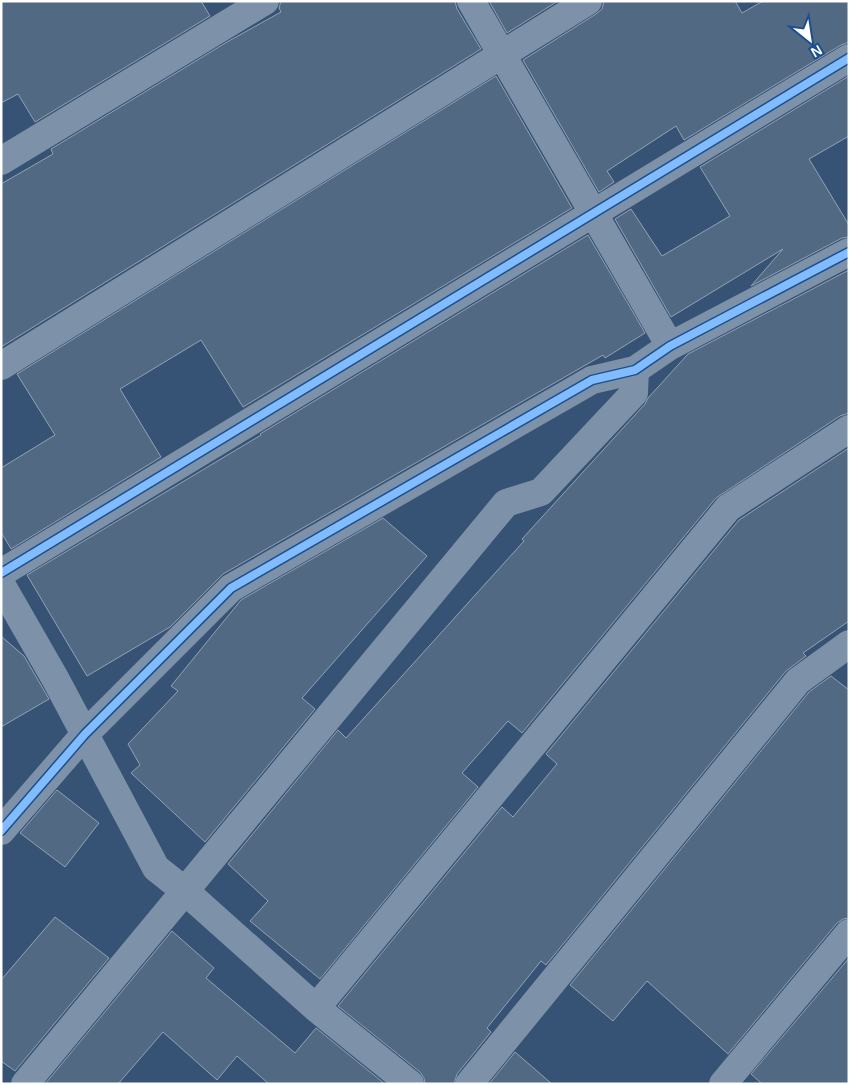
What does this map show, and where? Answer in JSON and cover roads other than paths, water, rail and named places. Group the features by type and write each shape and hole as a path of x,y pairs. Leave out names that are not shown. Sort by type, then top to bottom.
{"street":[{"path":"1,161 265,1"},
{"path":"471,1 670,346"},
{"path":"1,366 588,1"},
{"path":"1,573 849,58"},
{"path":"1,831 85,734 230,588 592,380 635,370 670,346 849,252"},
{"path":"26,1084 506,503 541,492 634,393 635,370"},
{"path":"316,1008 728,508 849,429"},
{"path":"1,584 85,734 156,868 185,891 316,1008 410,1084"},
{"path":"469,1084 798,682 849,644"},
{"path":"723,1084 849,933"}]}
